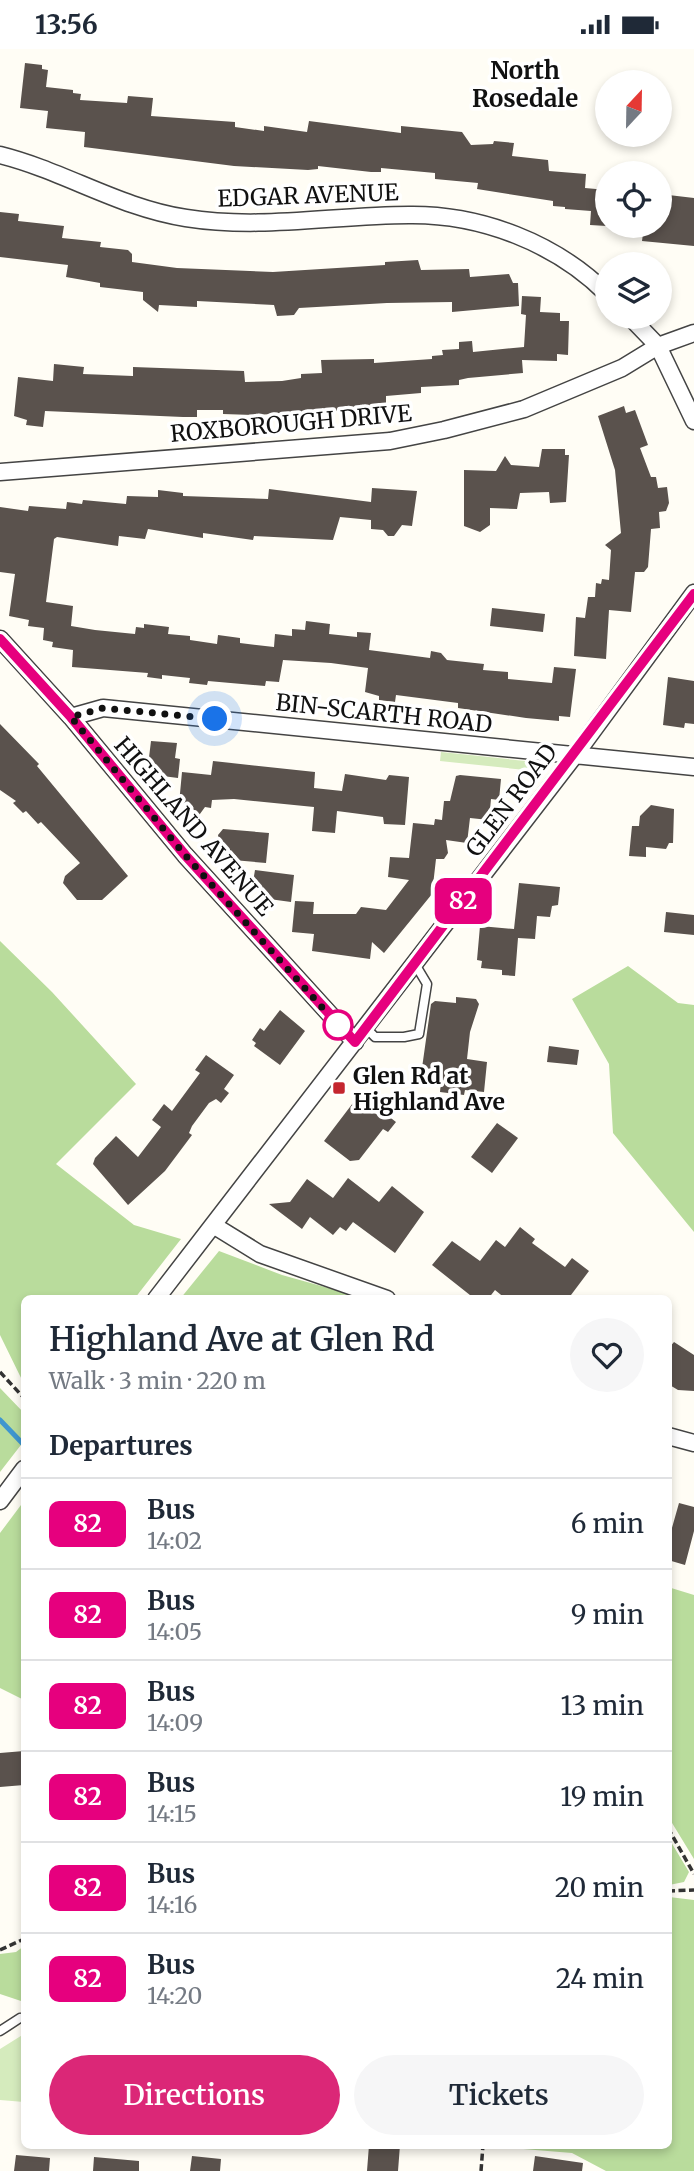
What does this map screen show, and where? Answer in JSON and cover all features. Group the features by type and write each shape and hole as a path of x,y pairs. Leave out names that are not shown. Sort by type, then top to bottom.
{"street":[{"name":"EDGAR AVENUE","path":"0,155 110,199 183,218 213,222 278,223 410,214 481,225 536,244 570,262 595,284"},
{"path":"642,329 658,346 694,421"},
{"name":"ROXBOROUGH DRIVE","path":"0,472 390,441 524,409 622,367 658,346 694,333"},
{"name":"GLEN ROAD","path":"159,1295 575,755 694,593"},
{"name":"HIGHLAND AVENUE","path":"0,639 71,717 185,855 355,1042"},
{"name":"BIN-SCARTH ROAD","path":"71,717 103,708 694,767"},
{"path":"213,1225 260,1255 375,1295"},
{"path":"672,1437 694,1443"},
{"path":"0,1501 21,1473"}],"lane":[{"path":"366,1028 375,1037 419,1034 427,984 415,964"},
{"path":"0,2031 20,2018"}],"path":[{"path":"0,1371 21,1395"},
{"path":"672,1835 694,1874"},
{"path":"672,1891 694,1890"},
{"path":"0,1950 21,1940"},
{"path":"481,2171 483,2149"}],"green space":[{"path":"441,752 535,762 540,766 535,771 440,761"},
{"path":"0,941 52,992 136,1084 56,1164 134,1225 181,1239 137,1295 21,1295 21,1378 0,1335"},
{"path":"628,966 678,1003 694,1005 694,1232 613,1133 609,1064 572,999"},
{"path":"219,1251 282,1275 353,1295 183,1295"},
{"path":"0,1388 21,1410 21,1445 0,1472"},
{"path":"21,1505 21,1698 0,1688 0,1533"},
{"path":"672,1588 694,1595 694,1859 672,1823"},
{"path":"672,1844 689,1872 684,1882 672,1884"},
{"path":"672,1897 694,1900 694,2171 606,2171 572,2153 523,2149 672,2149"},
{"path":"21,1948 21,2001 0,1994 0,1954 16,1952"},
{"path":"21,2036 21,2102 0,2100 0,2049"}],"building":[{"path":"25,63 42,65 42,69 48,70 46,87 73,90 73,93 81,94 80,100 127,103 128,96 153,98 151,116 235,122 235,127 264,131 264,126 307,132 309,121 401,133 401,126 462,132 471,145 493,144 494,141 514,143 512,156 548,160 549,171 586,174 585,188 595,189 595,225 590,225 591,211 565,209 553,206 553,201 477,189 478,183 435,179 435,173 381,168 381,172 371,172 318,166 318,169 308,170 234,166 84,147 85,132 46,128 48,111 20,108"},
{"path":"672,195 694,198 694,246 642,241 642,238 672,238"},
{"path":"0,212 19,214 18,221 64,226 62,238 101,242 100,247 128,250 132,254 132,262 177,268 273,272 385,265 385,262 418,260 421,270 469,269 470,277 509,274 513,283 518,283 519,306 452,312 452,302 387,303 299,308 294,315 277,316 274,305 197,301 197,307 159,305 158,312 143,300 143,292 100,287 100,283 66,277 68,265 0,257"},
{"path":"522,296 541,297 540,312 560,313 560,321 569,321 568,355 557,354 557,361 522,360 523,373 468,378 459,380 459,385 421,387 421,393 386,396 386,403 348,410 253,415 223,414 223,410 197,410 197,417 45,411 43,427 26,425 27,420 14,416 18,377 53,381 54,364 84,367 83,374 133,376 133,367 244,371 245,382 282,381 301,378 301,374 322,373 321,360 374,359 374,363 432,359 432,356 443,355 442,350 459,349 459,342 472,341 473,352 524,347 526,315 521,314"},
{"path":"624,406 626,413 635,410 648,445 640,448 651,477 656,477 658,488 667,487 669,503 666,511 659,512 660,528 651,529 648,567 644,572 635,572 631,612 609,610 606,659 574,656 576,617 585,618 588,597 595,597 596,583 601,584 602,579 609,580 611,550 605,545 621,533 615,470 598,416"},
{"path":"542,449 565,449 565,455 569,455 566,502 550,503 549,492 520,493 517,509 490,508 490,525 480,532 464,526 464,470 496,471 505,456 511,465 539,467"},
{"path":"372,488 417,491 412,526 402,525 394,536 388,536 383,530 371,529 371,520 340,517 333,540 254,536 253,540 203,533 203,538 148,529 145,539 119,536 118,546 57,537 54,539 46,602 73,606 71,626 95,630 135,634 136,627 144,628 144,624 169,627 168,634 190,636 190,640 217,644 218,635 240,638 240,643 274,647 275,634 292,636 292,629 305,630 306,621 330,624 329,634 357,637 357,632 371,633 369,650 430,658 431,651 441,653 447,660 484,664 483,670 508,672 508,679 552,683 554,667 576,669 570,717 559,716 559,721 526,718 458,708 458,703 396,695 395,702 379,700 379,696 365,692 368,668 331,663 283,660 279,682 266,681 265,686 208,681 207,685 189,683 190,678 162,675 162,679 147,677 148,673 72,667 73,650 52,647 53,642 43,640 44,628 28,626 29,620 9,616 15,574 0,572 0,507 28,511 29,506 66,509 67,502 82,504 83,500 126,504 127,496 158,497 158,490 183,493 183,496 268,499 269,489 371,502"},
{"path":"492,608 545,614 543,632 490,626"},
{"path":"668,677 694,681 694,724 685,723 684,728 663,725"},
{"path":"0,724 39,764 37,766 128,876 102,900 77,900 63,883 65,876 80,863 41,822 38,824 26,811 23,813 13,803 16,801 0,790"},
{"path":"151,741 177,743 175,758 180,759 178,778 147,774"},
{"path":"213,761 315,772 314,788 342,791 345,774 386,780 389,775 409,777 405,825 384,824 383,817 337,811 335,833 312,831 314,807 234,799 212,800 211,808 205,807 197,818 192,806 179,804 182,772 211,775"},
{"path":"456,776 501,779 499,800 491,799 489,820 470,818 467,843 446,840 448,853 444,859 436,859 432,894 384,953 372,942 370,959 312,951 314,934 292,932 295,901 314,902 313,914 356,914 361,907 386,910 409,880 388,877 390,857 409,858 413,823 434,825 435,819 442,820 444,801 450,801"},
{"path":"651,805 674,809 673,843 669,843 666,849 646,847 646,857 629,856 632,826 639,826 640,816"},
{"path":"223,829 269,833 266,863 233,860 233,854 221,853 218,835"},
{"path":"255,870 294,875 291,902 262,898 262,890 252,888"},
{"path":"519,883 560,887 558,905 552,906 550,917 537,916 535,939 518,938 515,976 502,975 502,970 481,968 482,961 477,960 480,926 514,929"},
{"path":"666,912 694,915 694,935 664,932"},
{"path":"456,997 476,999 479,1004 470,1032 467,1059 487,1062 484,1092 465,1090 464,1095 440,1092 442,1070 422,1068 431,1004 435,1001 456,1003"},
{"path":"280,1010 305,1031 280,1065 254,1046 256,1043 252,1040 260,1028 264,1031"},
{"path":"549,1046 579,1050 577,1065 547,1062"},
{"path":"206,1055 234,1075 224,1089 229,1093 221,1103 216,1099 209,1103 192,1126 189,1133 192,1135 165,1171 128,1205 93,1164 95,1158 116,1136 138,1157 161,1127 152,1120 164,1104 172,1111 200,1073 195,1070"},
{"path":"356,1099 379,1116 383,1112 396,1122 388,1132 383,1129 359,1160 350,1161 324,1141"},
{"path":"497,1123 518,1138 492,1173 471,1157"},
{"path":"348,1178 379,1202 392,1186 424,1212 395,1253 353,1222 346,1231 340,1227 333,1235 310,1217 302,1229 269,1204 290,1202 307,1179 333,1198"},
{"path":"520,1227 535,1239 532,1243 565,1267 572,1258 589,1271 571,1295 501,1295 495,1290 491,1295 470,1295 432,1265 452,1241 480,1261 496,1240 505,1247"},
{"path":"674,1342 694,1355 694,1391 678,1390 672,1386"},
{"path":"679,1503 694,1507 694,1531 685,1565 672,1561 672,1528"},
{"path":"21,1751 21,1785 0,1787 0,1753"},
{"path":"369,2149 400,2149 398,2171 367,2171"},
{"path":"16,2155 50,2158 49,2171 14,2171"},
{"path":"192,2156 221,2159 220,2171 190,2171"},
{"path":"535,2156 583,2163 582,2171 533,2171"},
{"path":"94,2157 139,2161 139,2171 93,2171"}],"waterway":[{"path":"0,1420 21,1442"}],"bus line":[{"name":"82","path":"0,639 14,651 71,717 185,855 355,1042 575,755 694,594"}],"place":[{"name":"Glen Rd at Highland Ave","path":"339,1088"}],"district":[{"name":"North Rosedale","path":"525,84"}],"route":[{"path":"215,719 103,708 71,717 185,855 338,1025"}]}
